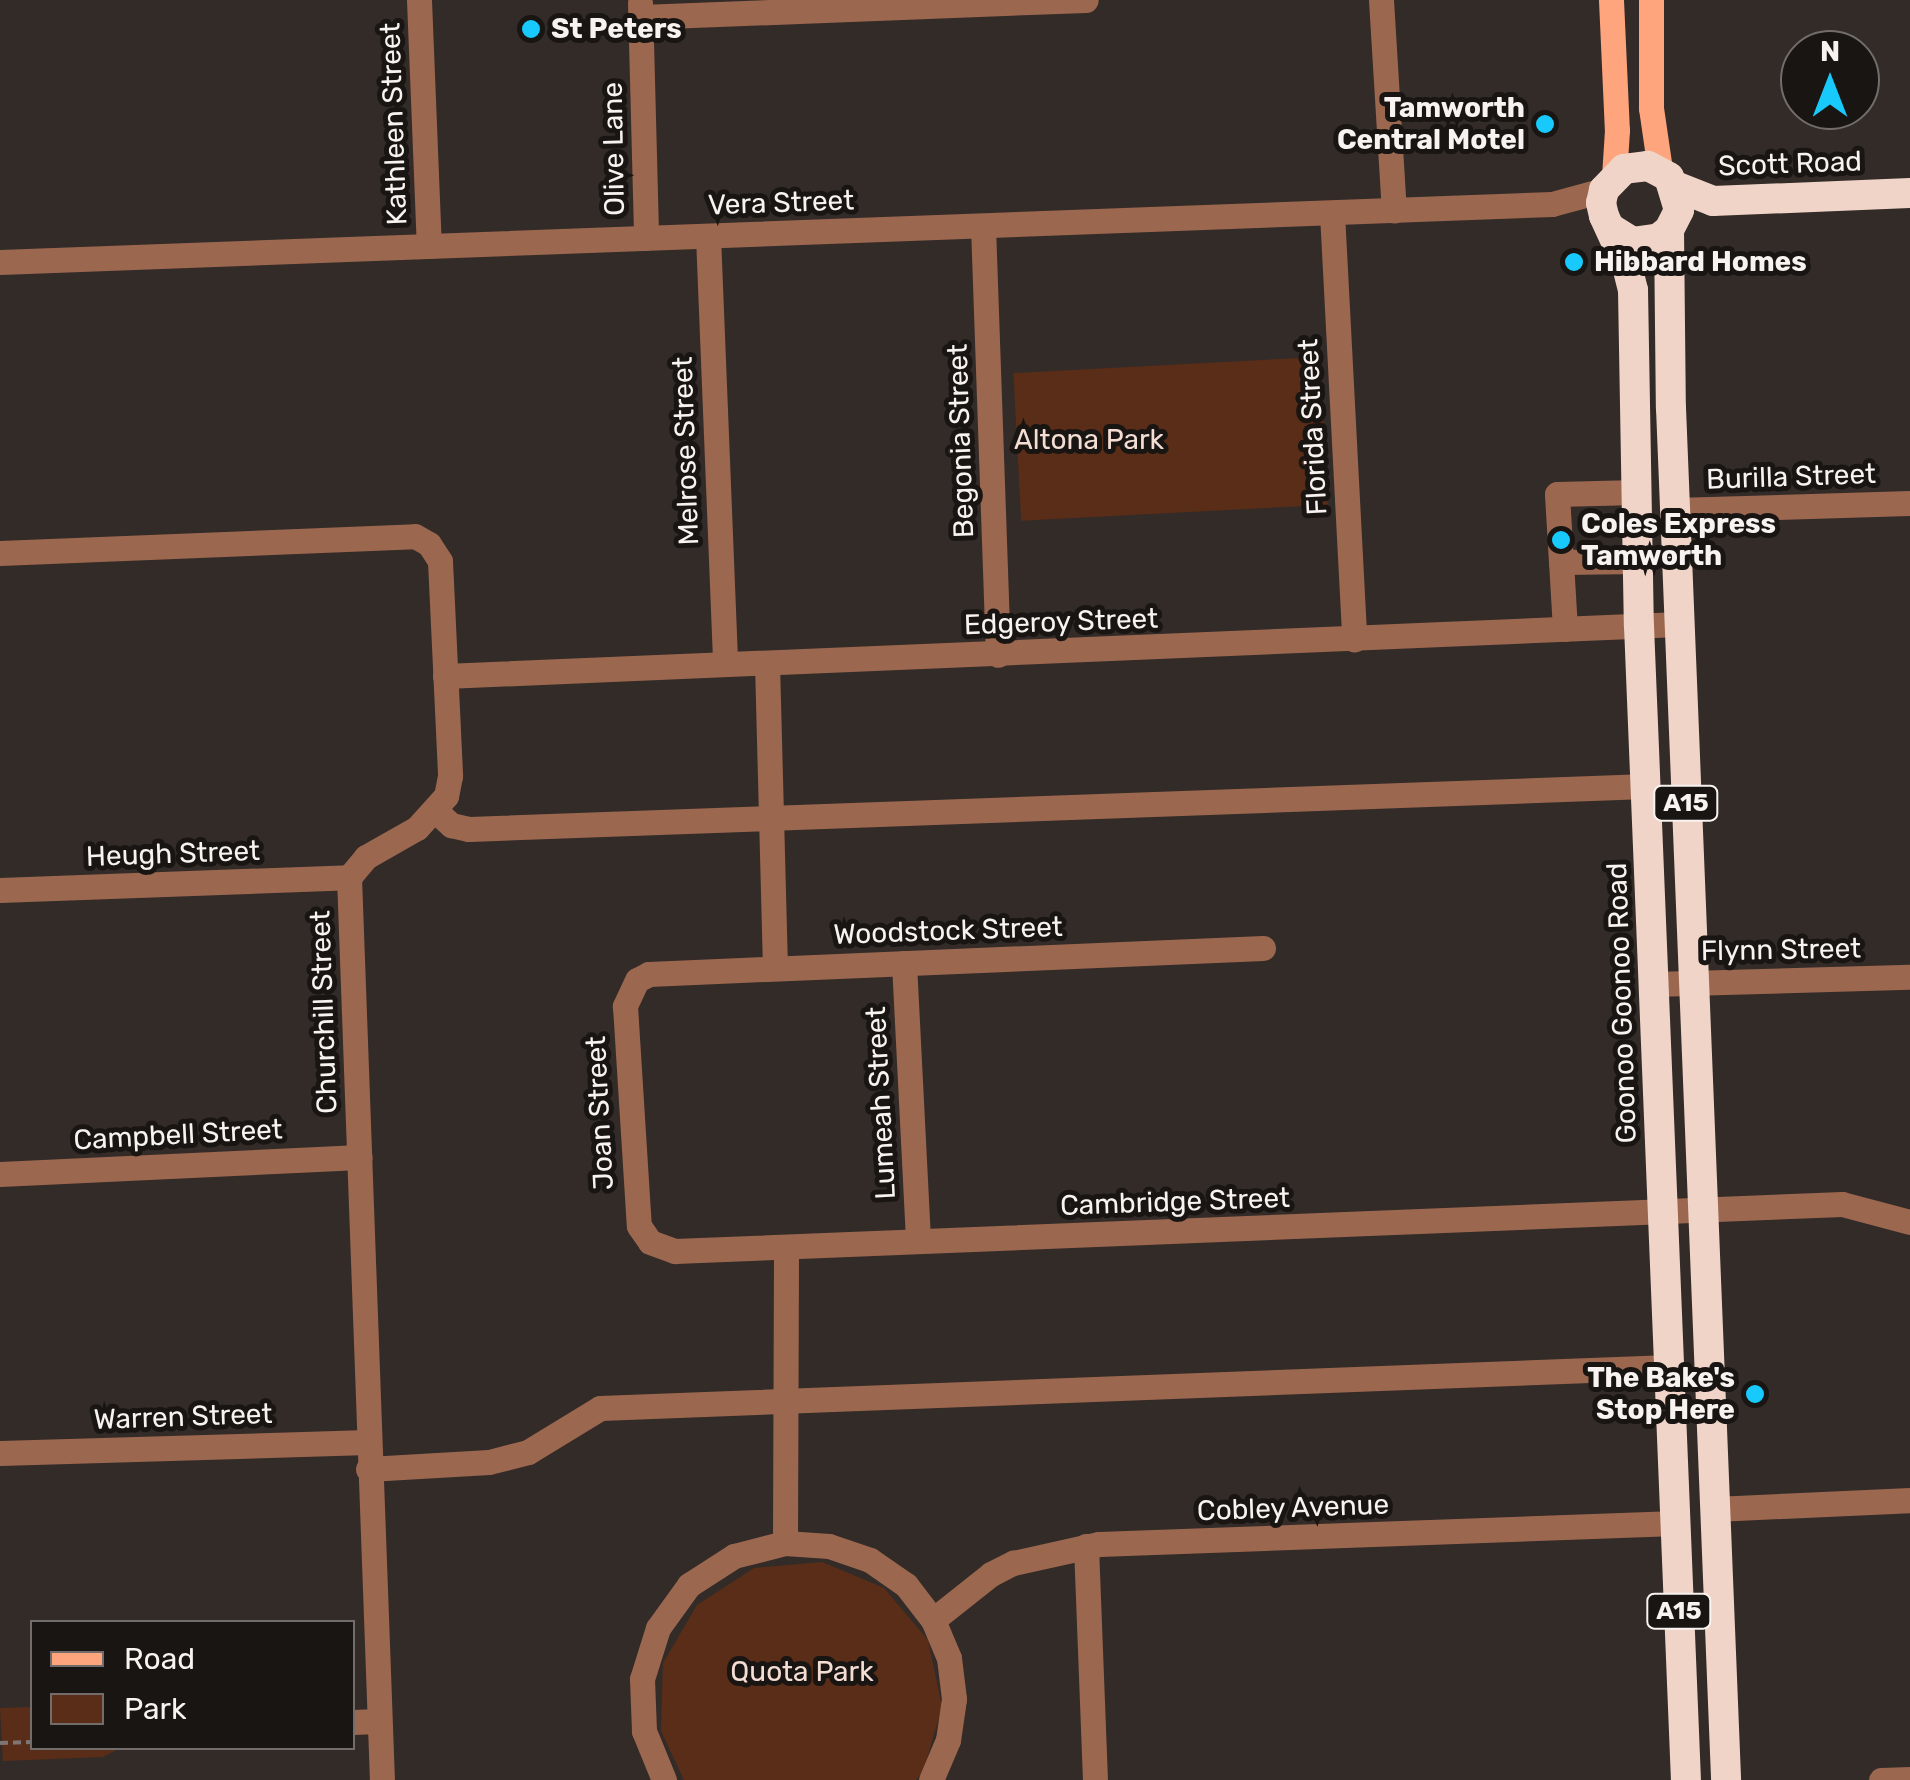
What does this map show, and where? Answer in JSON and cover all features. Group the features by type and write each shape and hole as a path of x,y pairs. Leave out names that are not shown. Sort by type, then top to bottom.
{"highway":[{"path":"1668,178 1636,166 1608,203 1632,242 1658,238 1672,227"},
{"name":"Scott Road","path":"1668,178 1713,202 1910,192"},
{"name":"A15","path":"1668,178 1679,210 1672,227 1674,510 1726,1780"},
{"name":"Goonoo Goonoo Road","path":"1608,203 1633,290 1639,626 1686,1780"},
{"name":"Scott Road","path":"1672,227 1910,210"}],"main road":[{"name":"Goonoo Goonoo Road","path":"1608,203 1617,130 1611,0"},
{"path":"1651,0 1650,108 1668,178"}],"street":[{"name":"Kathleen Street","path":"419,0 429,246"},
{"path":"641,9 1086,0"},
{"path":"1382,0 1394,210"},
{"name":"Olive Lane","path":"641,9 646,238"},
{"name":"Vera Street","path":"0,262 1608,203"},
{"name":"Florida Street","path":"1332,213 1354,639"},
{"name":"Begonia Street","path":"984,226 998,655"},
{"name":"Melrose Street","path":"708,236 725,664"},
{"path":"1565,629 1557,494 1638,492"},
{"name":"Burilla Street","path":"1674,510 1910,503"},
{"path":"0,553 415,536 428,544 440,562 450,776 446,796 436,811 450,825 470,829 1646,786"},
{"path":"1561,562 1638,561"},
{"name":"Edgeroy Street","path":"446,676 1679,624"},
{"path":"766,663 775,967"},
{"name":"Churchill Street","path":"382,1780 349,878 366,857 436,811"},
{"name":"Heugh Street","path":"0,890 349,878"},
{"name":"Woodstock Street","path":"637,980 662,971 1263,948"},
{"name":"Lumeah Street","path":"904,962 918,1241"},
{"name":"Flynn Street","path":"1653,984 1910,977"},
{"name":"Joan Street","path":"637,980 625,1006 635,1211 650,1242"},
{"name":"Campbell Street","path":"0,1174 360,1157"},
{"name":"Cambridge Street","path":"650,1242 675,1251 1842,1204 1910,1222"},
{"path":"785,1543 786,1247"},
{"path":"368,1469 489,1462 528,1452 600,1408 1669,1367"},
{"name":"Warren Street","path":"0,1453 368,1442"},
{"path":"1714,1509 1910,1500"},
{"name":"Cobley Avenue","path":"933,1620 991,1574 1013,1563 1086,1546 1676,1523"},
{"path":"664,1780 644,1732 642,1678 658,1628 689,1585 734,1556 785,1543 829,1546 870,1560 906,1586 933,1620 949,1658 954,1699 948,1740 933,1780"},
{"path":"1086,1546 1095,1780"},
{"path":"355,1722 380,1721"},
{"path":"1881,1780 1910,1779"}],"path":[{"path":"0,1743 30,1742"}],"green space":[{"name":"Altona Park","path":"1320,357 1328,505 1021,521 1013,373"},
{"name":"Quota Park","path":"822,1562 884,1588 928,1640 942,1707 923,1772 916,1780 684,1780 661,1731 663,1663 697,1605 754,1568"},
{"path":"30,1707 30,1750 116,1750 103,1757 3,1761 0,1708"}],"place":[{"name":"St Peters","path":"531,29"},
{"name":"Tamworth Central Motel","path":"1545,124"},
{"name":"Hibbard Homes","path":"1574,262"},
{"name":"Coles Express Tamworth","path":"1561,540"},
{"name":"The Bake's Stop Here","path":"1755,1394"}]}
